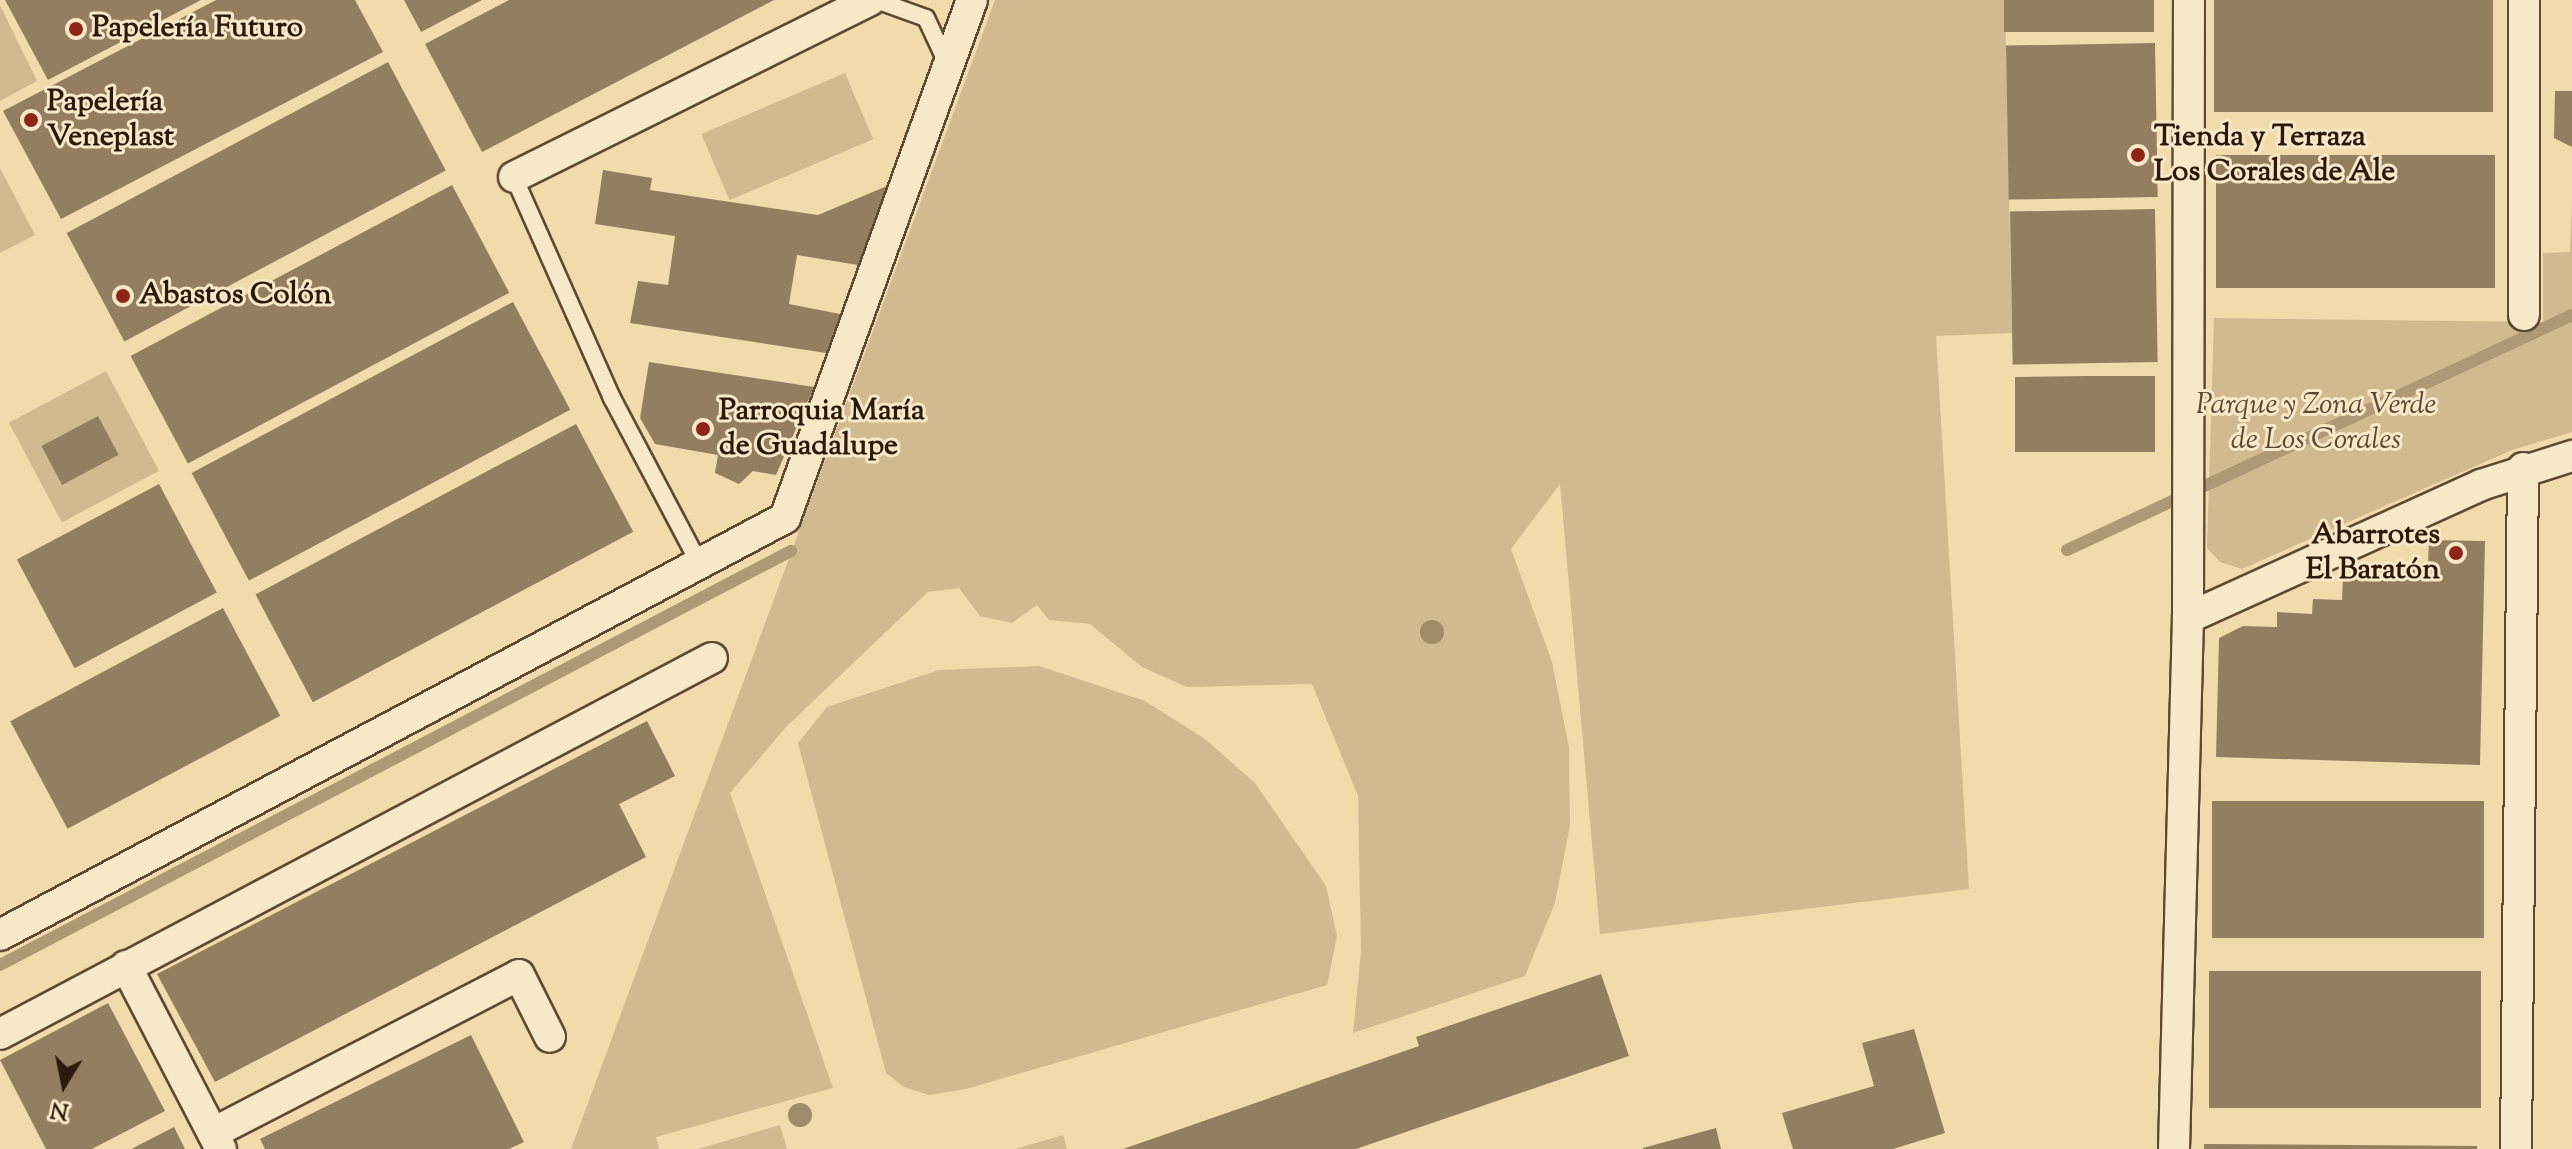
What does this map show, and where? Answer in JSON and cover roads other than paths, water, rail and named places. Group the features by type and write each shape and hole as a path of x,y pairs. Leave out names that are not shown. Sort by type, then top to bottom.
{"street":[{"path":"514,177 874,0"},
{"path":"0,935 785,518 972,0"},
{"path":"2174,1149 2188,618 2189,0"},
{"path":"2524,0 2524,315"},
{"path":"2188,618 2523,468 2572,456"},
{"path":"2516,1149 2523,468"},
{"path":"0,1034 712,658"},
{"path":"126,966 217,1141 519,975 550,1037"}],"lane":[{"path":"874,0 926,18 949,68"},
{"path":"514,177 612,398 700,565"}],"waterway":[{"path":"2067,550 2572,315"},
{"path":"0,965 791,551"}],"place":[{"name":"Papelería Futuro","path":"76,29"},
{"name":"Papelería Veneplast","path":"31,120"},
{"name":"Tienda y Terraza Los Corales de Ale","path":"2138,155"},
{"name":"Abastos Colón","path":"123,296"},
{"name":"Parroquia María de Guadalupe","path":"703,429"},
{"name":"Abarrotes El Baratón","path":"2456,553"}],"park label":[{"name":"Parque y Zona Verde de Los Corales","path":"2316,423"}]}
